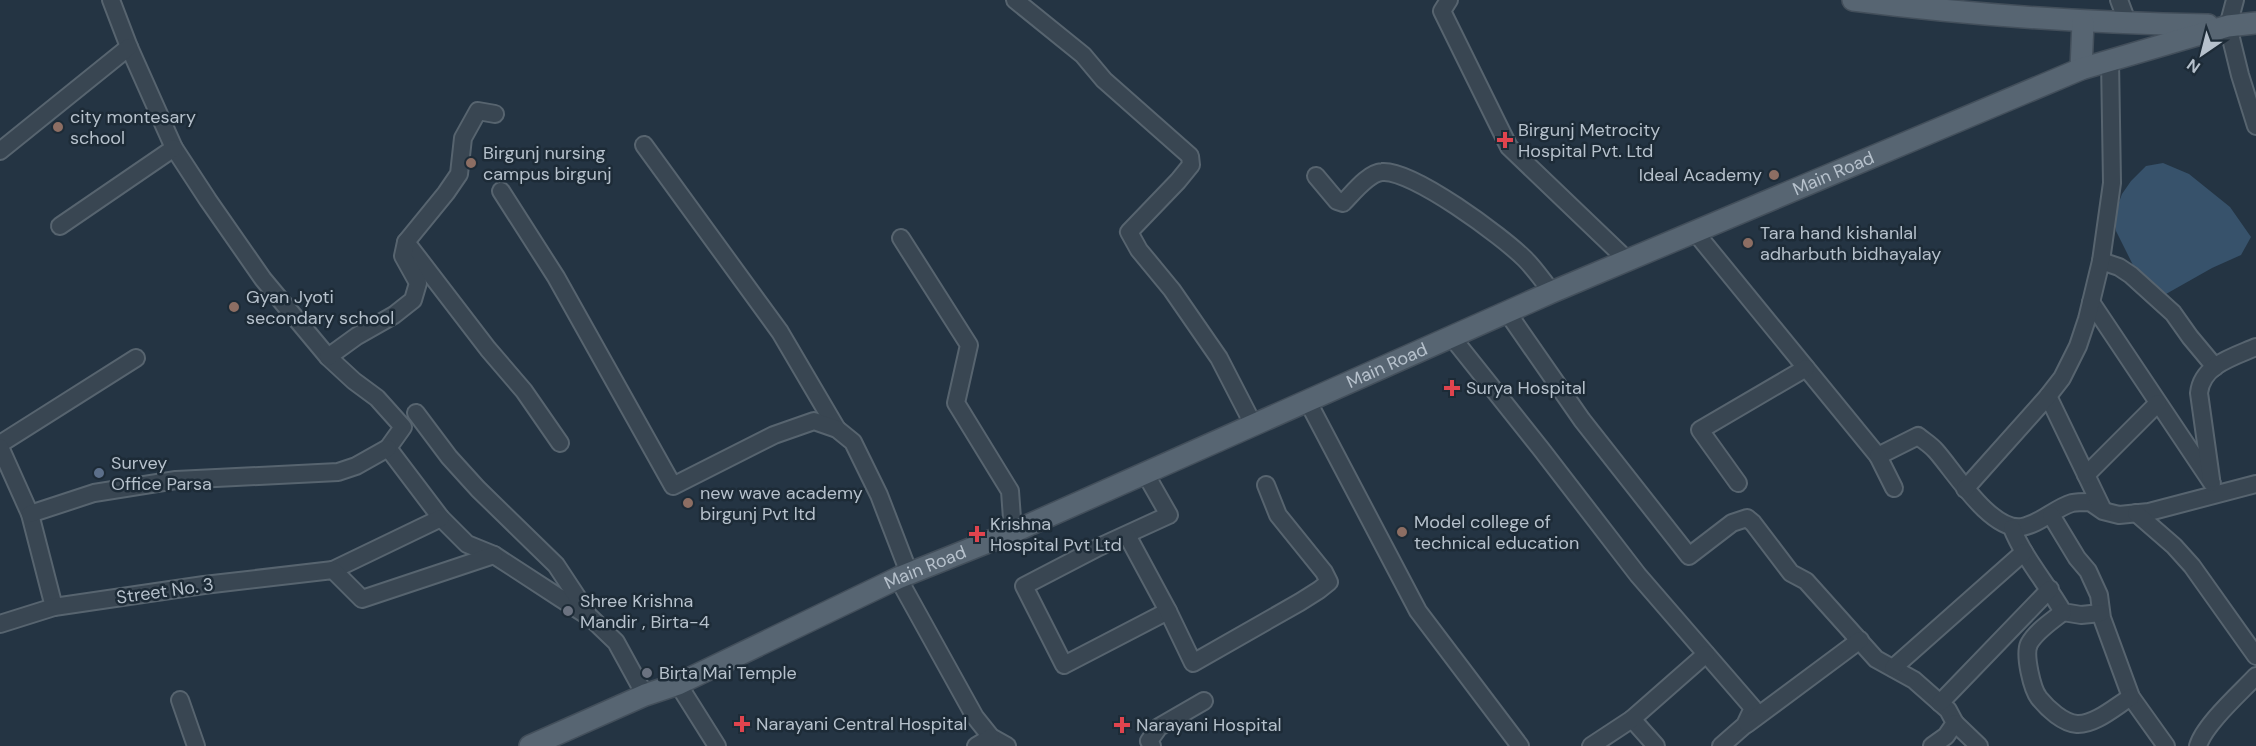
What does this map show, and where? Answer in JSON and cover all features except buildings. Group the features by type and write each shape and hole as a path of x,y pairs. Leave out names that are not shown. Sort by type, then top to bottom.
{"main road":[{"path":"1852,0 1942,5 2083,22 2228,26"},
{"path":"2081,69 2083,22"},
{"name":"Main Road","path":"530,746 645,695 678,684 904,575 1013,532 1551,292 2081,69 2228,26 2256,23"}],"street":[{"path":"111,0 129,47 174,148 263,279 328,357 377,398 403,427"},
{"path":"1015,0 1083,55 1104,80 1190,156 1191,165 1179,181 1129,232 1139,250 1172,290 1219,358 1253,424"},
{"path":"1449,0 1442,11 1509,147 1627,260"},
{"path":"2119,0 2128,24"},
{"path":"2235,0 2228,26 2256,126"},
{"path":"0,151 129,47"},
{"path":"1965,489 2062,378 2088,319 2101,261 2112,183 2110,60"},
{"path":"328,357 357,336 394,315 413,300 418,283 403,256 406,242 459,174 463,138 478,111 495,114"},
{"path":"644,145 780,332 837,429"},
{"path":"60,226 174,148"},
{"path":"1317,176 1337,201 1343,203 1367,179 1379,171 1392,172 1416,182 1497,234 1527,261 1551,292"},
{"path":"501,191 556,277 673,486 774,435 814,421 837,429 853,442 879,495 904,575 975,717 991,737 1007,746"},
{"path":"1695,232 1878,456 1894,488"},
{"path":"901,238 969,345 956,403 1010,491 1013,532"},
{"path":"406,242 488,349 524,391 560,442"},
{"path":"2101,261 2119,267 2131,275 2174,313 2215,368"},
{"path":"2091,302 2212,489"},
{"path":"1507,312 1582,420 1689,556 1732,523 1747,518 1791,573 1806,581 1876,659 1914,680 1948,710 1955,723 1979,746"},
{"path":"1451,336 1638,575 1753,708 1745,725"},
{"path":"2212,489 2199,393 2200,382 2224,360 2256,347"},
{"path":"54,607 30,514 0,446 136,358"},
{"path":"1738,483 1700,430 1806,368"},
{"path":"2048,396 2103,511"},
{"path":"30,514 94,493 176,480 338,472 356,466 388,448 403,427 428,400"},
{"path":"1307,400 1418,610 1520,746"},
{"path":"2086,475 2158,403"},
{"path":"416,413 478,489 556,564 591,618"},
{"path":"1878,456 1918,436 1934,449 1965,489 1993,516 2012,528 2024,552 2063,612"},
{"path":"388,448 441,518 467,543 494,555 591,618 616,642 645,695"},
{"path":"1145,473 1169,515 1024,586 1064,665 1168,610"},
{"path":"2012,528 2024,527 2071,504 2090,502 2103,511 2119,515 2149,512 2212,489 2256,484"},
{"path":"1127,535 1168,610 1193,663 1300,602 1329,582 1324,572 1278,515 1266,485"},
{"path":"2136,513 2174,546 2192,566 2256,656"},
{"path":"2051,515 2077,558 2088,571 2099,595 2101,613 2131,697 2166,746"},
{"name":"Street No. 3","path":"1,625 54,607 204,585 333,570 441,518"},
{"path":"1893,668 2024,552"},
{"path":"333,570 362,599 494,555"},
{"path":"1940,703 2050,589"},
{"path":"2101,613 2081,615 2063,612 2040,631 2029,645 2028,661 2033,684 2038,697 2062,720 2078,724 2097,718 2131,697"},
{"path":"1720,746 1860,640"},
{"path":"1592,746 1632,719 1706,654"},
{"path":"2198,746 2200,739 2224,710 2256,676"},
{"path":"678,684 717,746"},
{"path":"180,700 196,746"},
{"path":"1152,746 1149,741 1159,727 1204,701"},
{"path":"1632,719 1656,746"},
{"path":"1932,746 1946,736 1955,723"},
{"path":"976,746 991,737"}],"water":[{"path":"2163,163 2189,174 2230,207 2251,237 2241,255 2212,268 2166,294 2134,267 2116,231 2115,213 2122,194 2131,181 2146,166"}],"place":[{"name":"city montesary school","path":"58,127"},
{"name":"Birgunj Metrocity Hospital Pvt. Ltd","path":"1505,140"},
{"name":"Birgunj nursing campus birgunj","path":"471,163"},
{"name":"Ideal Academy","path":"1774,175"},
{"name":"Tara hand kishanlal adharbuth bidhayalay","path":"1748,243"},
{"name":"Gyan Jyoti secondary school","path":"234,307"},
{"name":"Surya Hospital","path":"1452,388"},
{"name":"Survey Office Parsa","path":"99,473"},
{"name":"new wave academy birgunj Pvt ltd","path":"688,503"},
{"name":"Model college of technical education","path":"1402,532"},
{"name":"Krishna Hospital Pvt Ltd","path":"977,534"},
{"name":"Shree Krishna Mandir , Birta-4","path":"568,611"},
{"name":"Birta Mai Temple","path":"647,673"},
{"name":"Narayani Central Hospital","path":"742,724"},
{"name":"Narayani Hospital","path":"1122,725"}]}
